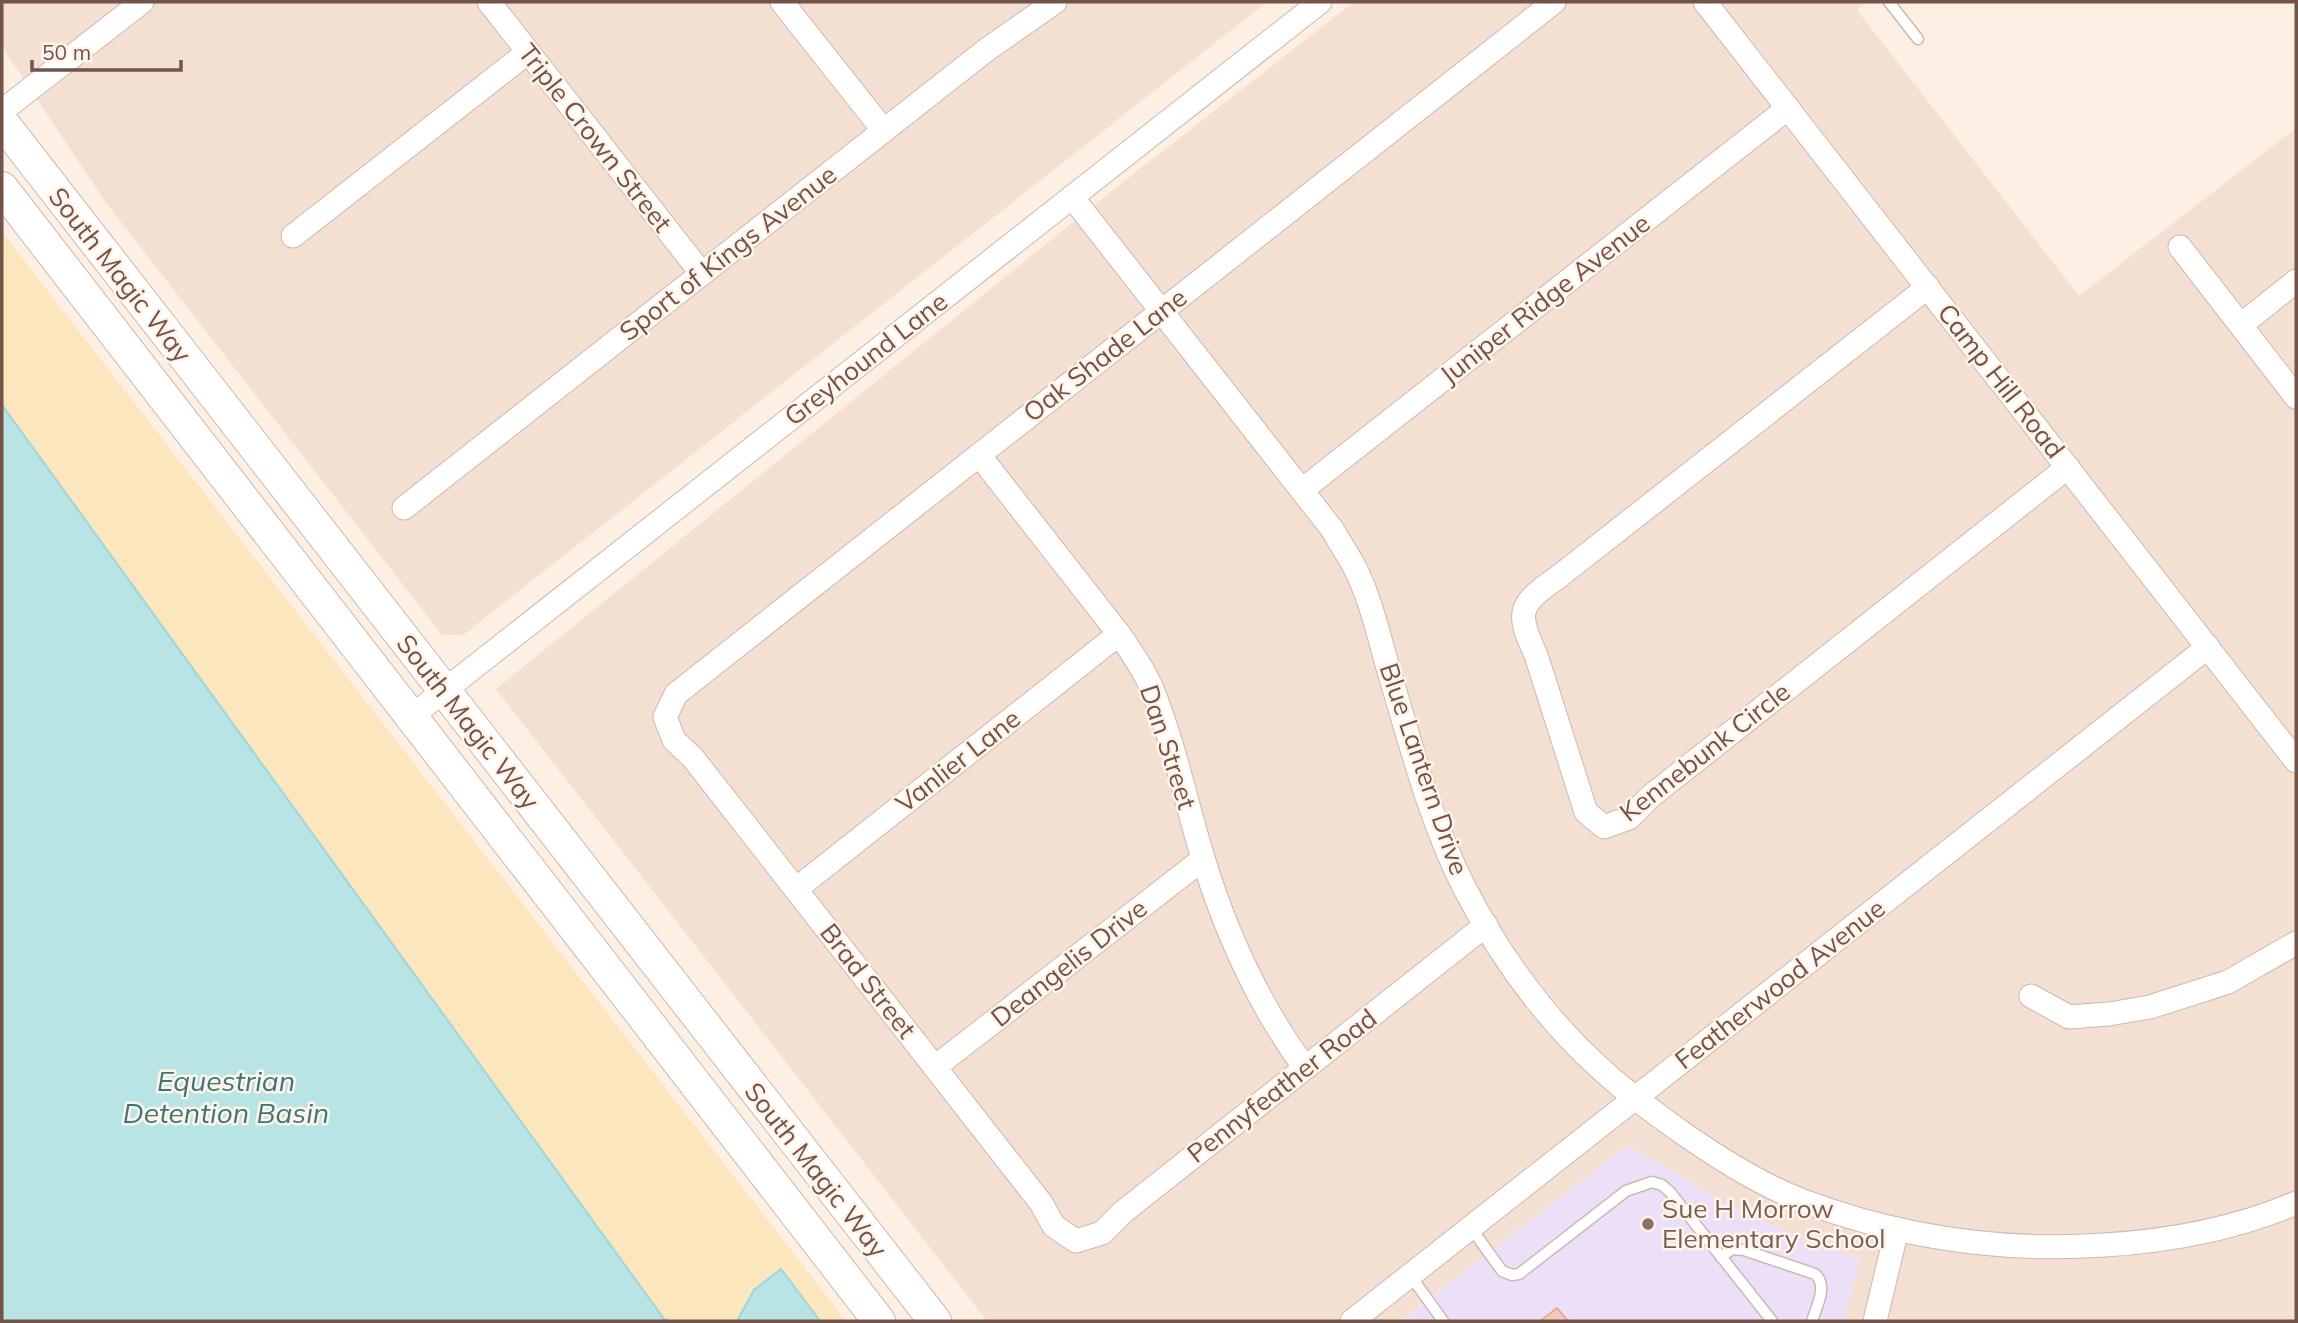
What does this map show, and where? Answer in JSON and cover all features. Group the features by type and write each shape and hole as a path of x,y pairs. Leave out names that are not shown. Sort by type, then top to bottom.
{"street":[{"path":"2,111 142,2"},
{"name":"Triple Crown Street","path":"489,2 702,274"},
{"path":"782,2 884,131"},
{"name":"Sport of Kings Avenue","path":"404,508 985,51 1055,2"},
{"name":"Greyhound Lane","path":"412,716 1320,2"},
{"name":"Oak Shade Lane","path":"665,717 676,694 1554,2"},
{"name":"Camp Hill Road","path":"1705,2 2296,761"},
{"path":"293,236 528,52"},
{"name":"Juniper Ridge Avenue","path":"1302,490 1787,108"},
{"name":"South Magic Way","path":"2,122 935,1321"},
{"name":"South Magic Way","path":"2,188 878,1321"},
{"name":"Blue Lantern Drive","path":"1072,197 1332,529 1368,599 1425,791 1444,843 1465,887 1517,974 1563,1031 1602,1071 1716,1156 1799,1199 1851,1217 1938,1238 2030,1247 2134,1243 2241,1223 2296,1203"},
{"path":"2180,247 2296,397"},
{"path":"2241,325 2296,281"},
{"name":"Kennebunk Circle","path":"1928,287 1531,596 1522,611 1525,632 1536,655 1586,812 1604,827 1629,818 1651,796 2068,467"},
{"name":"Dan Street","path":"979,455 1119,634 1152,687 1221,914 1256,992 1305,1068"},
{"name":"Vanlier Lane","path":"796,889 1119,634"},
{"name":"Featherwood Avenue","path":"1352,1321 2208,647"},
{"name":"Brad Street","path":"665,717 674,740 693,758 796,889 1041,1203 1054,1226 1076,1241"},
{"name":"Deangelis Drive","path":"935,1068 1203,859"},
{"name":"Pennyfeather Road","path":"1076,1241 1102,1233 1123,1212 1486,925"},
{"path":"2031,996 2069,1017 2150,1007 2228,982 2296,943"},
{"path":"1875,1321 1897,1229"}],"lane":[{"path":"1889,2 1918,39"},
{"path":"1471,1228 1502,1271 1512,1275 1519,1274 1626,1191 1652,1182 1662,1185 1772,1321"},
{"path":"1721,1256 1732,1249 1744,1250 1815,1273 1822,1285 1812,1321"},
{"path":"1410,1275 1443,1321"}],"shaded area":[{"path":"2,2 1267,2 463,635 442,635 107,204 2,47"},
{"path":"1354,2 1866,2 1857,10 2079,296 2296,128 2296,1321 1844,1321 1859,1259 1740,1211 1627,1146 1400,1321 987,1321 496,689 1113,190"},
{"name":"Sue H Morrow Elementary School","path":"1627,1146 1740,1211 1860,1259 1844,1321 1401,1321"}],"sand":[{"path":"2,232 846,1321 664,1319 2,405"}],"water":[{"name":"Equestrian Detention Basin","path":"2,405 664,1319 669,1321 2,1321"},
{"path":"781,1269 820,1321 737,1321 754,1290"}],"building":[{"path":"1557,1308 1568,1321 1540,1321"}],"place":[{"name":"Sue H Morrow Elementary School","path":"1648,1224"}]}
